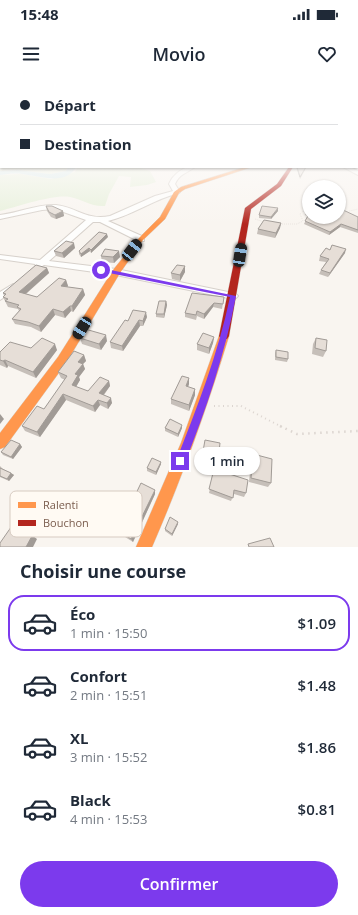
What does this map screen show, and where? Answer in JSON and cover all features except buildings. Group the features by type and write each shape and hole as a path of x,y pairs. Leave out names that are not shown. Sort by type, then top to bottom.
{"street":[{"path":"173,181 172,184 177,192"},
{"path":"0,443 62,360 116,272 141,239 163,218 177,192 183,188 206,181"},
{"path":"144,547 163,506 203,402 227,328 248,208 282,181"},
{"path":"0,217 59,207 92,219 100,220 111,218 166,193 177,192"},
{"path":"30,273 92,219"},
{"path":"100,220 141,239"},
{"path":"0,257 116,272 233,296"},
{"path":"0,297 18,283"}],"path":[{"path":"346,212 358,209"},
{"path":"246,214 258,221 265,222"},
{"path":"280,224 297,224 302,222"},
{"path":"203,402 213,406 241,406 297,434 358,431"}],"green space":[{"path":"0,181 116,181 109,194 105,206 91,204 70,197 54,197 0,211"},
{"path":"131,181 156,182 147,185 130,187"}],"traffic: slow":[{"path":"0,443 62,360 116,272 141,239 163,218 177,192 183,188 206,181"},
{"path":"144,547 167,495 187,443 224,336"}],"traffic: jam":[{"path":"224,336 248,208 279,185 282,181"}],"route":[{"path":"101,270 233,296 227,328 203,402 180,461"}]}
